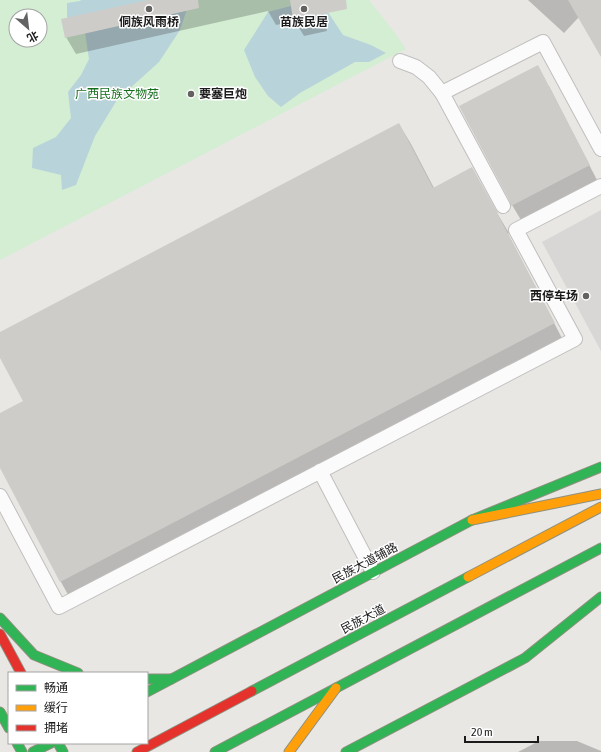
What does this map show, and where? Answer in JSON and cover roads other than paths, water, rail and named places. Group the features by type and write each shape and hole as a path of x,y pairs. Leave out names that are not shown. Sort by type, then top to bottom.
{"main road":[{"name":"民族大道辅路","path":"148,691 472,520 601,467"},
{"path":"472,520 601,494"},
{"name":"民族大道","path":"137,752 601,507"},
{"path":"215,752 601,548"},
{"path":"346,752 525,658 601,597"},
{"path":"0,618 34,655 76,672"},
{"path":"0,634 20,672"},
{"path":"148,679 171,679"},
{"path":"289,752 336,688"},
{"path":"0,712 8,726"},
{"path":"33,752 49,744"}],"lane":[{"path":"442,93 543,42 601,148"},
{"path":"400,61 416,68 429,77 442,93 503,206"},
{"path":"0,496 59,607 575,339 516,230 601,186"},
{"path":"320,471 373,572"}],"water":[{"path":"81,0 190,0 180,30 159,62 117,100 95,136 76,185 62,190 61,175 32,168 33,148 56,137 71,118 68,92 81,75 89,59 85,32 67,17 67,3"},
{"path":"302,3 322,3 343,35 371,45 386,53 369,62 355,62 300,93 281,107 268,96 255,77 244,50 268,12"}],"place":[{"name":"侗族风雨桥","path":"149,9"},
{"name":"苗族民居","path":"304,9"},
{"name":"要塞巨炮","path":"191,94"},
{"name":"西停车场","path":"586,296"}],"park label":[{"name":"广西民族文物苑","path":"117,94"}]}
